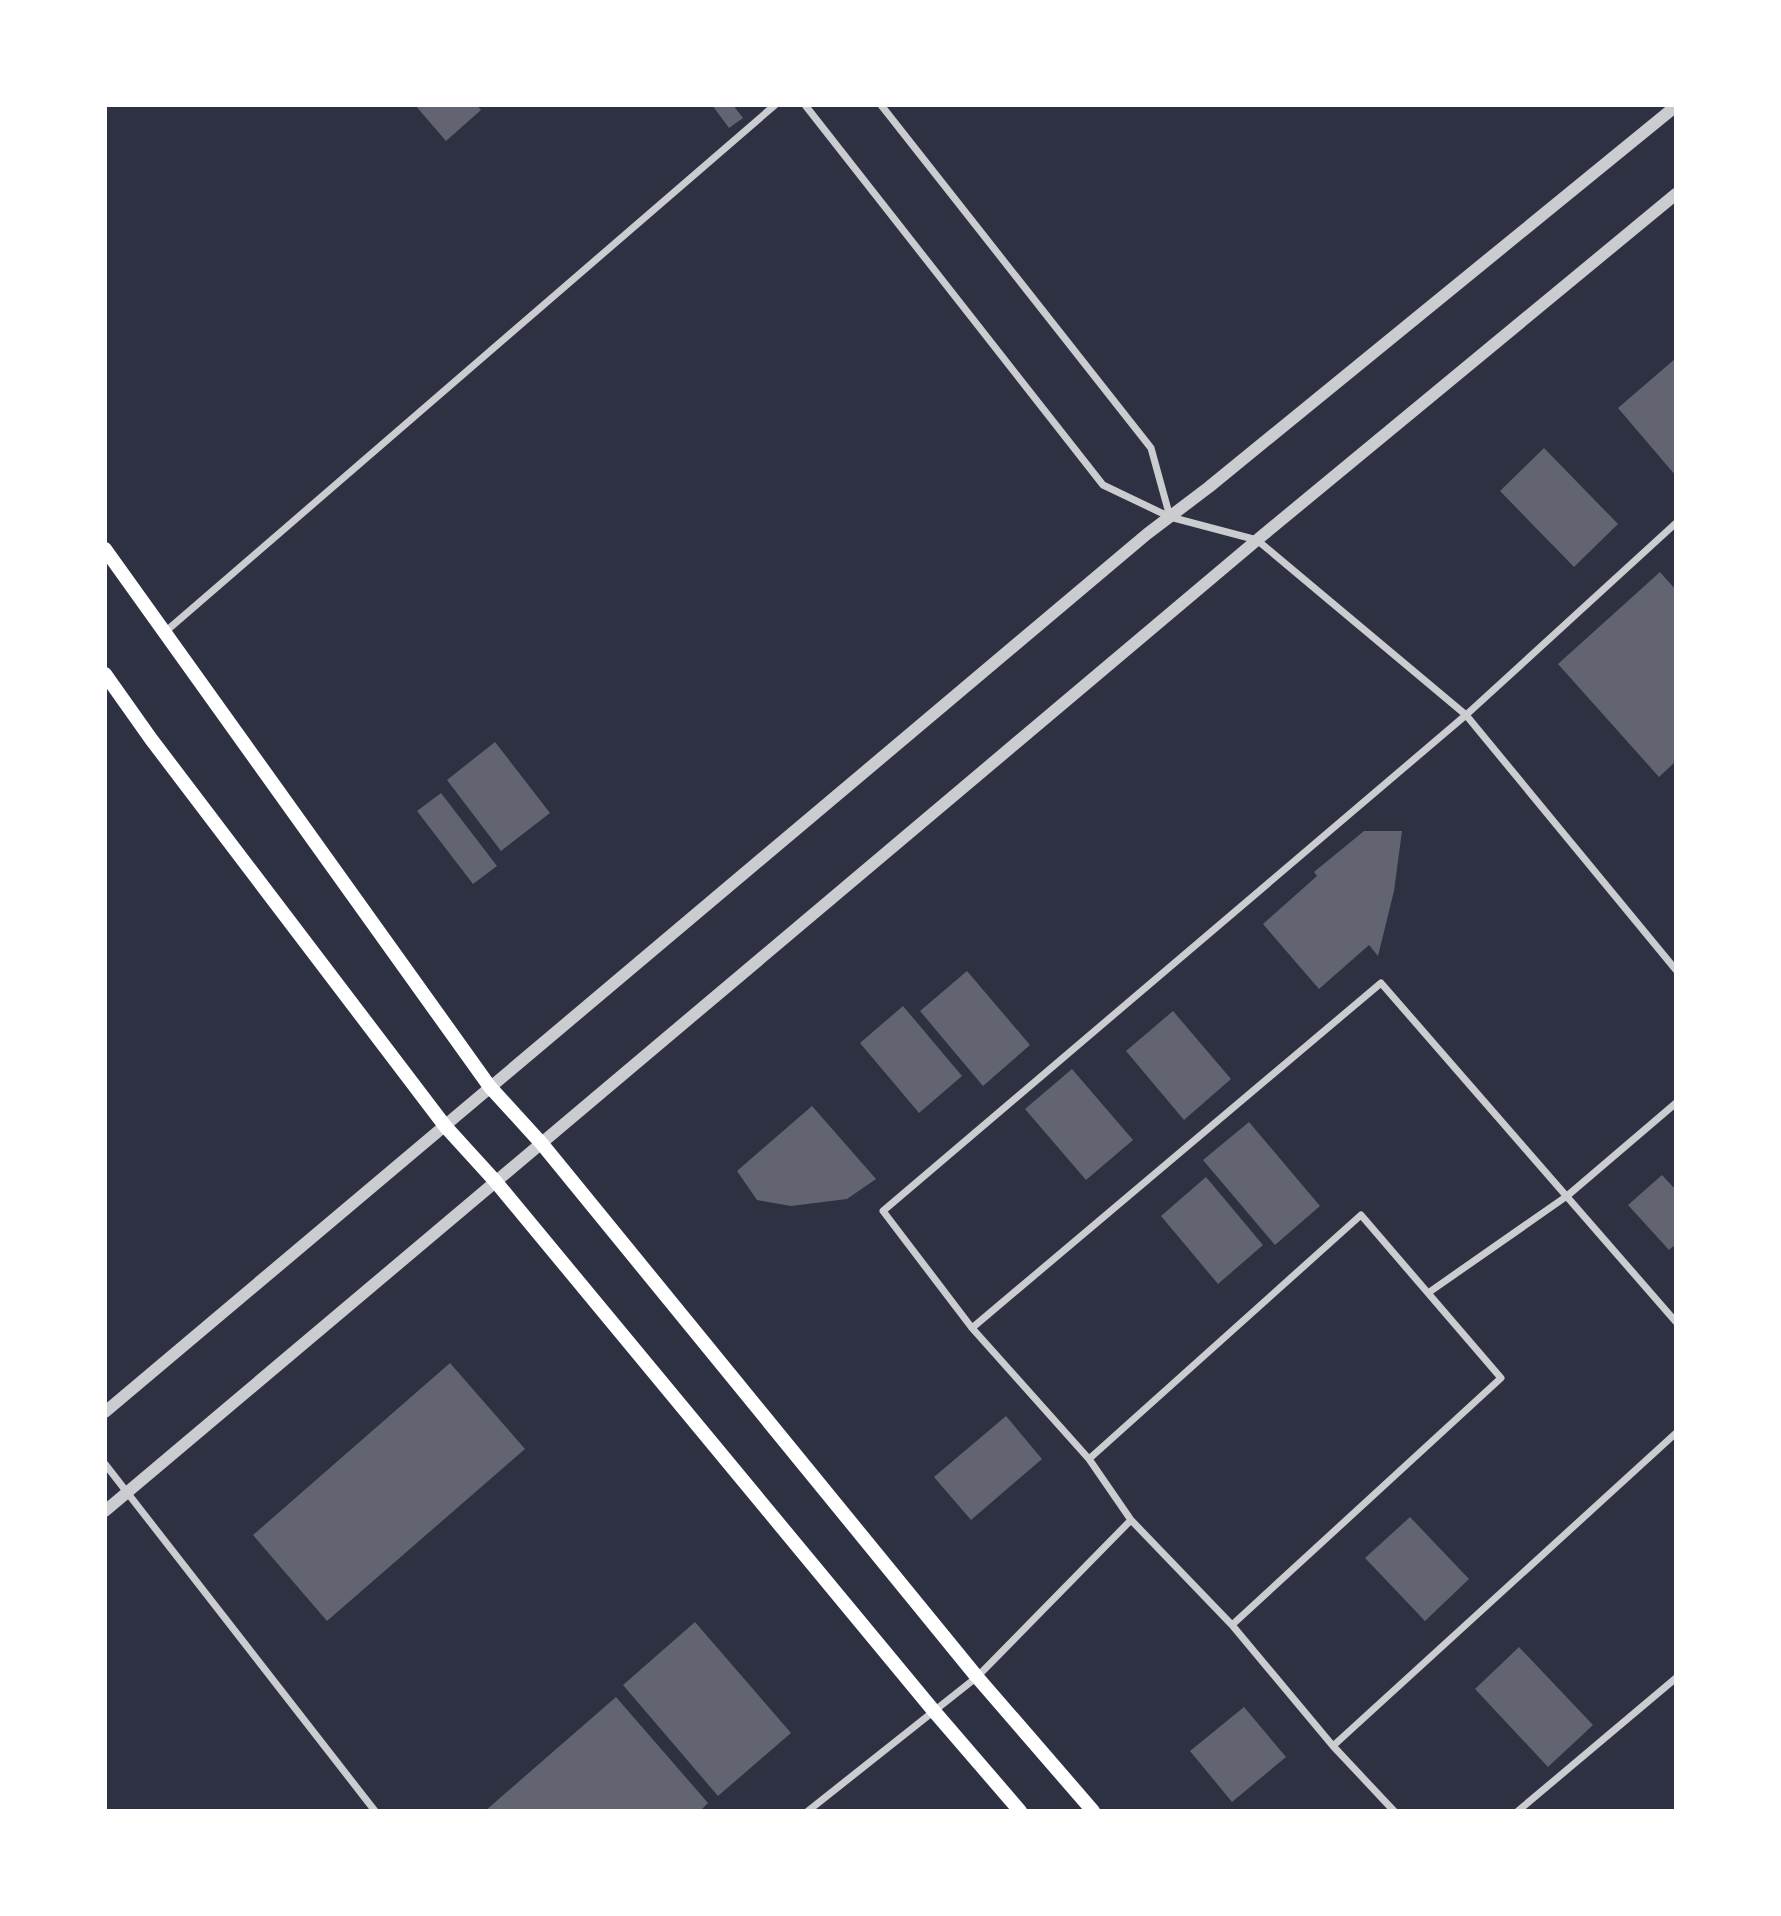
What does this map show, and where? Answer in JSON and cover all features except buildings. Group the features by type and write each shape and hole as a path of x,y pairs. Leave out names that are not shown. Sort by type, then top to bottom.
{"main road":[{"path":"105,549 490,1087 542,1144 977,1677 1093,1811"},
{"path":"105,674 151,739 445,1125 496,1182 933,1710 1020,1811"}],"street":[{"path":"165,632 775,105"},
{"path":"805,105 1103,485 1170,517 1257,540 1466,715 1676,970"},
{"path":"881,105 1151,449 1170,517"},
{"path":"105,1412 1136,542 1676,106"},
{"path":"105,1511 1257,540 1676,194"},
{"path":"1394,1811 1333,1746 1232,1625 1131,1520 1089,1459 972,1328 883,1211 1466,715 1676,523"},
{"path":"972,1328 1381,983 1676,1322"},
{"path":"1428,1293 1567,1196 1676,1102"},
{"path":"1089,1459 1361,1215 1502,1378 1232,1625"},
{"path":"1333,1746 1676,1433"},
{"path":"105,1464 375,1811"},
{"path":"808,1811 977,1677 1131,1520"},
{"path":"1518,1811 1676,1678"}]}
